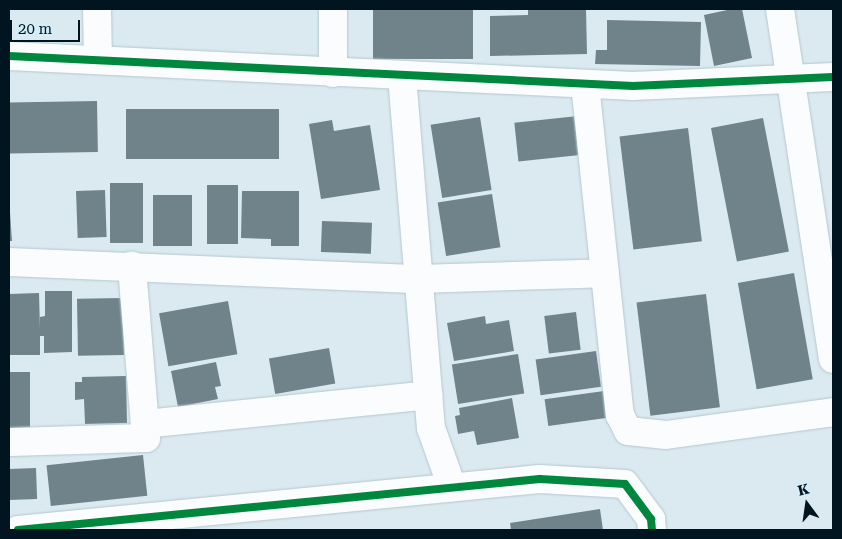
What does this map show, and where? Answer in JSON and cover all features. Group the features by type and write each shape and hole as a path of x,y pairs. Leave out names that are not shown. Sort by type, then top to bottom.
{"street":[{"path":"97,9 98,59"},
{"path":"333,9 333,73"},
{"path":"780,9 793,77 833,359"},
{"path":"9,56 633,86 793,77 833,77"},
{"path":"402,76 431,428 452,487"},
{"path":"585,84 620,415 628,431 666,435 833,412"},
{"path":"9,262 419,278 605,274"},
{"path":"9,442 146,438 132,266"},
{"path":"145,424 429,395"},
{"path":"18,530 540,480 625,484 651,519 652,530"}],"building":[{"path":"373,9 473,9 473,59 373,59"},
{"path":"528,9 586,9 587,54 490,56 490,16 528,15"},
{"path":"732,9 742,9 752,58 714,66 704,15"},
{"path":"607,20 701,22 700,66 595,64 596,50 607,50"},
{"path":"97,101 98,152 10,154 9,103"},
{"path":"126,109 279,109 279,159 126,159"},
{"path":"578,116 582,155 518,161 514,123"},
{"path":"480,117 492,190 442,198 431,125"},
{"path":"763,118 789,252 737,262 711,128"},
{"path":"332,120 334,131 370,125 380,190 321,199 309,124"},
{"path":"688,128 702,241 633,250 620,136"},
{"path":"110,183 143,183 143,243 110,243"},
{"path":"207,185 238,185 238,244 207,244"},
{"path":"105,190 107,237 78,238 76,191"},
{"path":"242,191 299,191 299,246 271,246 271,239 241,238"},
{"path":"492,194 500,247 446,256 438,203"},
{"path":"153,195 192,195 192,246 153,246"},
{"path":"9,198 12,241 9,241"},
{"path":"322,221 372,223 371,254 321,252"},
{"path":"794,273 813,379 757,389 738,283"},
{"path":"45,291 72,291 72,352 44,353 44,336 40,336 40,355 9,355 9,294 39,293 40,329 40,317 45,316"},
{"path":"706,294 720,407 650,416 637,303"},
{"path":"123,298 124,355 78,356 77,299"},
{"path":"228,301 237,354 168,366 159,313"},
{"path":"576,312 581,350 549,354 544,316"},
{"path":"485,316 486,324 509,320 514,351 454,361 447,323"},
{"path":"329,348 335,383 275,394 269,359"},
{"path":"596,351 601,387 541,395 536,359"},
{"path":"518,354 524,394 458,404 452,364"},
{"path":"216,362 221,386 215,387 218,399 178,407 171,371"},
{"path":"9,372 30,372 30,428 9,428"},
{"path":"126,376 127,423 85,424 84,399 75,400 75,382 82,382 82,377"},
{"path":"604,391 608,418 548,426 545,399"},
{"path":"512,398 519,438 477,445 474,431 458,434 455,416 460,415 459,408"},
{"path":"143,455 147,496 51,506 47,465"},
{"path":"36,468 37,499 10,500 9,469"},
{"path":"600,509 603,530 511,530 510,523"}],"cycle path":[{"path":"9,56 633,86 833,77"},
{"path":"18,530 540,479 625,484 651,519 652,530"}]}
